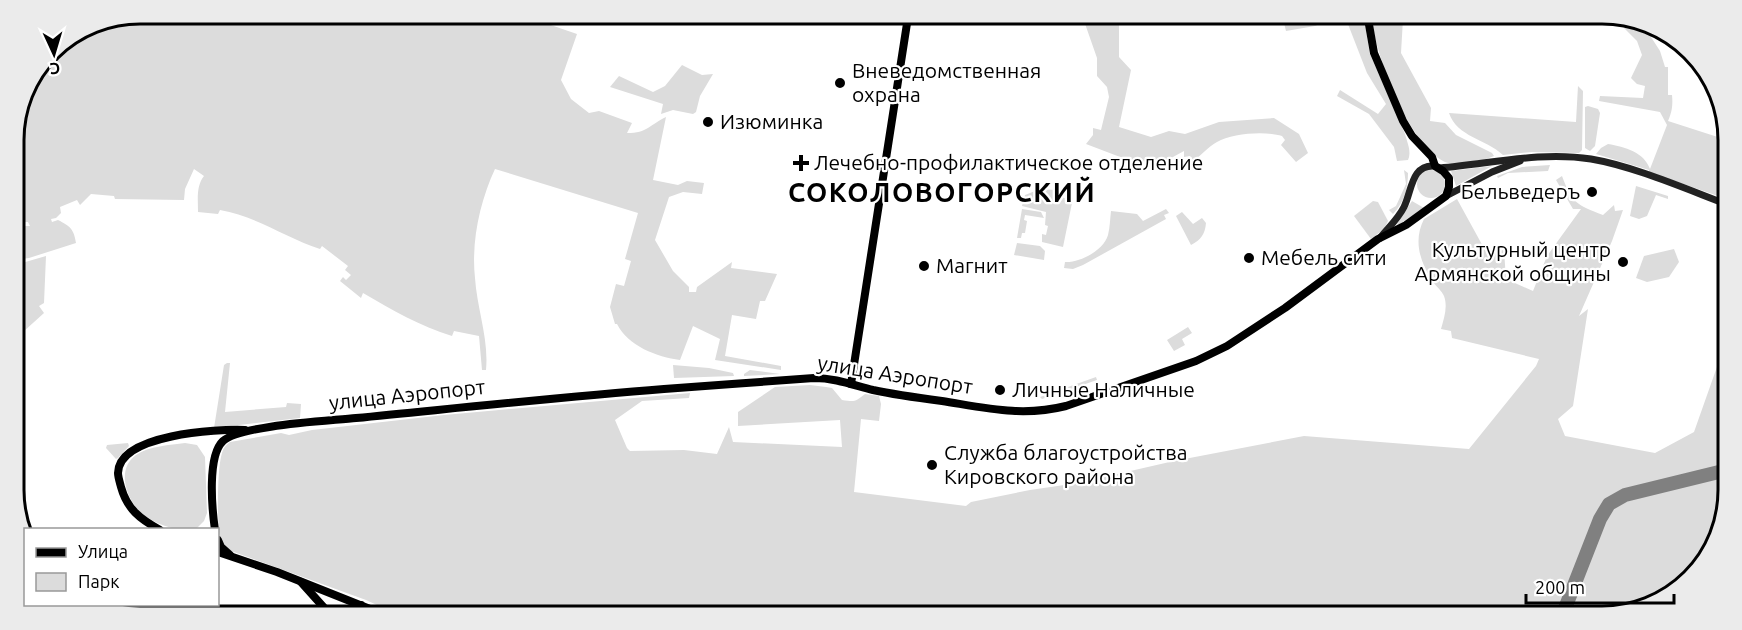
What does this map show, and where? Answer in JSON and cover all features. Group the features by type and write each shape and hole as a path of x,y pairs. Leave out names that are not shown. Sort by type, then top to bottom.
{"main road":[{"path":"851,384 907,24"},
{"path":"1369,24 1374,53 1403,121 1412,136 1446,174 1450,183 1446,196"},
{"name":"улица Аэропорт","path":"1378,239 1400,214 1416,174 1423,168 1528,158 1592,159 1620,166 1718,201"},
{"name":"улица Аэропорт","path":"255,430 664,389 814,378 837,380 886,392 1013,412 1049,410 1196,361 1227,346 1285,308 1378,239 1406,225 1446,196 1492,172 1528,158"},
{"path":"157,528 137,516 124,497 118,474 128,454 147,443 160,439 226,429 255,430"},
{"path":"215,528 213,471 216,452 231,436 255,430"},
{"path":"219,542 233,557"},
{"path":"219,552 361,605"},
{"path":"300,581 322,606"},
{"path":"354,606 361,605"}],"green space":[{"path":"140,24 548,24 577,34 561,80 571,99 589,113 599,111 632,123 627,133 644,130 666,117 653,180 678,185 687,181 704,183 702,194 683,192 669,197 655,240 673,271 689,287 689,292 696,292 697,287 732,262 731,268 777,274 765,301 760,301 756,319 732,315 725,356 781,366 781,370 715,360 720,339 693,326 680,360 653,353 636,344 615,324 610,307 616,284 624,286 631,261 625,259 638,213 495,169 481,208 474,250 476,290 486,347 486,370 482,370 479,336 454,331 452,336 417,322 363,293 361,298 340,281 343,277 346,280 351,275 345,270 348,266 322,246 320,249 233,213 220,210 218,214 198,212 199,189 204,176 194,169 185,189 184,200 115,199 114,196 91,194 80,205 77,200 60,207 61,213 51,219 52,222 58,220 68,226 73,231 76,243 24,259 24,226 30,226 28,222 24,222 24,133 33,96 40,82 58,58 82,40 103,30"},
{"path":"1085,24 1119,24 1119,57 1131,70 1119,127 1151,137 1169,131 1185,134 1219,122 1274,118 1299,134 1308,153 1296,162 1281,145 1285,140 1282,136 1267,134 1249,134 1223,139 1194,161 1190,156 1184,157 1184,151 1162,163 1128,160 1086,144 1093,135 1093,128 1101,130 1109,97 1107,87 1097,76 1097,58"},
{"path":"1284,24 1320,24 1315,26 1286,31"},
{"path":"1348,24 1365,24 1370,54 1405,134 1409,150 1408,160 1397,161 1394,147 1369,114 1337,96 1340,90 1378,114 1386,104 1367,73"},
{"path":"1373,24 1403,24 1401,53 1431,108 1430,121 1445,123 1456,135 1494,156 1465,164 1453,164 1434,155 1408,122 1397,100"},
{"path":"1622,26 1652,36 1665,67 1668,67 1668,95 1672,95 1672,102 1668,121 1718,137 1718,196 1649,172 1649,170 1596,154 1608,144 1621,147 1639,154 1650,169 1667,125 1660,112 1599,101 1600,96 1643,98 1645,86 1637,84 1631,78 1642,55 1637,41"},
{"path":"682,65 702,75 713,74 693,114 673,110 661,114 663,104 610,87 619,76 653,92 665,86"},
{"path":"1578,86 1583,91 1582,150 1579,153 1532,152 1503,155 1465,133 1453,121 1449,113 1576,122"},
{"path":"1585,107 1598,109 1600,113 1595,146 1590,151 1585,148"},
{"path":"1550,165 1548,171 1508,173 1498,178 1497,176 1522,167"},
{"path":"1492,166 1456,186 1451,171"},
{"path":"1404,170 1408,173 1406,190 1403,200 1393,214 1389,210 1396,206 1406,184"},
{"path":"1431,170 1441,174 1445,184 1441,194 1431,198 1421,194 1417,184 1421,174"},
{"path":"1562,176 1576,202 1587,208 1603,215 1614,205 1615,211 1623,210 1579,316 1588,309 1573,406 1558,419 1565,436 1655,453 1694,432 1718,364 1718,490 1712,527 1702,548 1684,572 1660,590 1632,602 1609,606 379,606 231,551 220,538 218,508 220,460 222,451 230,442 281,433 289,435 312,430 444,415 690,393 689,398 642,401 615,420 627,448 630,451 684,450 717,454 729,427 733,442 842,447 840,420 738,426 738,412 775,387 810,385 832,388 842,400 850,401 855,401 865,394 879,396 881,404 879,421 861,419 854,492 966,506 971,502 1078,483 1174,461 1304,436 1469,449 1536,366 1539,359 1452,338 1451,331 1441,329 1446,304 1442,292 1432,281 1421,258 1419,235 1421,227 1424,219 1457,199 1485,250 1491,252 1504,250 1506,279 1533,291 1547,256 1581,209 1573,209 1556,180"},
{"path":"1636,186 1668,196 1668,199 1656,195 1647,216 1639,219 1630,216"},
{"path":"1040,189 1055,190 1054,194 1067,199 1068,194 1073,198 1063,247 1042,242 1042,234 1046,235 1048,226 1045,225 1046,212 1022,206 1025,195"},
{"path":"1373,201 1378,202 1388,221 1384,229 1371,239 1354,216"},
{"path":"1412,201 1424,208 1398,225 1397,224"},
{"path":"1022,209 1041,212 1044,218 1025,215 1024,220 1027,221 1025,233 1022,233 1021,238 1017,238"},
{"path":"1166,209 1169,213 1164,215 1166,219 1083,265 1073,269 1064,268 1065,262 1084,258 1102,246 1108,235 1111,211 1137,214 1143,221"},
{"path":"1182,212 1193,224 1202,218 1206,223 1202,236 1191,245 1176,216"},
{"path":"1017,243 1040,246 1045,251 1044,260 1014,255"},
{"path":"1674,249 1679,262 1669,277 1647,282 1636,278 1644,256"},
{"path":"46,256 44,303 39,306 44,313 24,331 24,262"},
{"path":"1188,327 1192,333 1182,339 1185,345 1174,351 1167,340"},
{"path":"230,363 225,412 286,407 287,403 301,404 300,418 214,428 224,365"},
{"path":"673,365 709,368 733,373 734,376 674,378"},
{"path":"750,370 780,374 744,376"},
{"path":"1096,377 1097,380 1042,399 1040,397"},
{"path":"128,443 129,446 116,459 106,448 107,445"},
{"path":"185,443 197,445 205,457 207,513 204,521 197,528 174,528 156,522 138,509 128,494 125,477 130,461 141,452 160,446"}],"taxiway":[{"path":"1566,606 1600,519 1609,504 1625,495 1718,472"}],"place":[{"name":"Вневедомственная охрана","path":"840,83"},
{"name":"Изюминка","path":"708,122"},
{"name":"Лечебно-профилактическое отделение","path":"801,163"},
{"name":"Бельведеръ","path":"1592,192"},
{"name":"Мебель сити","path":"1249,258"},
{"name":"Культурный центр Армянской общины","path":"1623,262"},
{"name":"Магнит","path":"924,266"},
{"name":"Личные Наличные","path":"1000,390"},
{"name":"Служба благоустройства Кировского района","path":"932,465"}],"district":[{"name":"СОКОЛОВОГОРСКИЙ","path":"942,193"}]}
